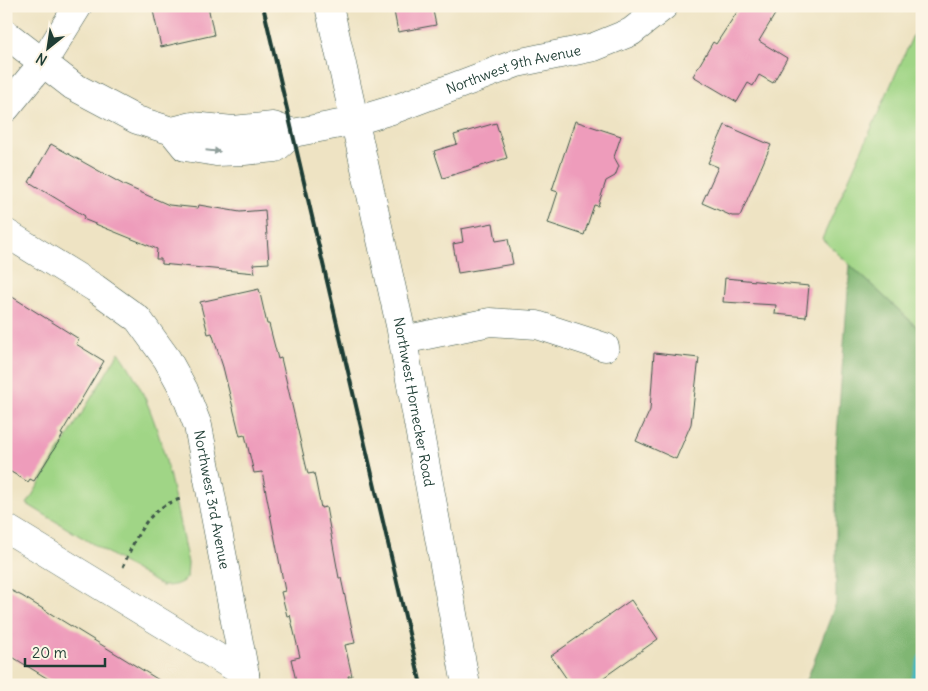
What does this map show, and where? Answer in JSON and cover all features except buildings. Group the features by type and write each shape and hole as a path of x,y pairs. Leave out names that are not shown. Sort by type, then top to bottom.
{"street":[{"path":"6,108 42,64 78,6"},
{"name":"Northwest Hornecker Road","path":"329,6 403,340 466,685"},
{"name":"Northwest 9th Avenue","path":"42,64 74,86 115,110 172,131 186,147 216,152 276,148 293,133 355,121 401,107 517,63 594,47 631,32 664,6"},
{"path":"6,34 42,64"},
{"name":"Northwest 3rd Avenue","path":"6,232 95,288 138,319 167,359 184,390 198,426 245,679"},
{"path":"403,340 490,322 537,325 605,347"},
{"path":"6,528 245,679"}],"path":[{"path":"122,567 136,536 152,514 165,504 181,499"}],"green space":[{"path":"922,15 922,331 822,239"},
{"path":"850,265 922,332 922,685 805,685 836,603 836,449"},
{"path":"119,352 134,376 146,401 156,427 171,481 188,563 187,578 176,585 162,586 27,504"}],"waterway":[{"path":"913,685 922,658"}],"railway":[{"path":"263,6 421,685"}]}
